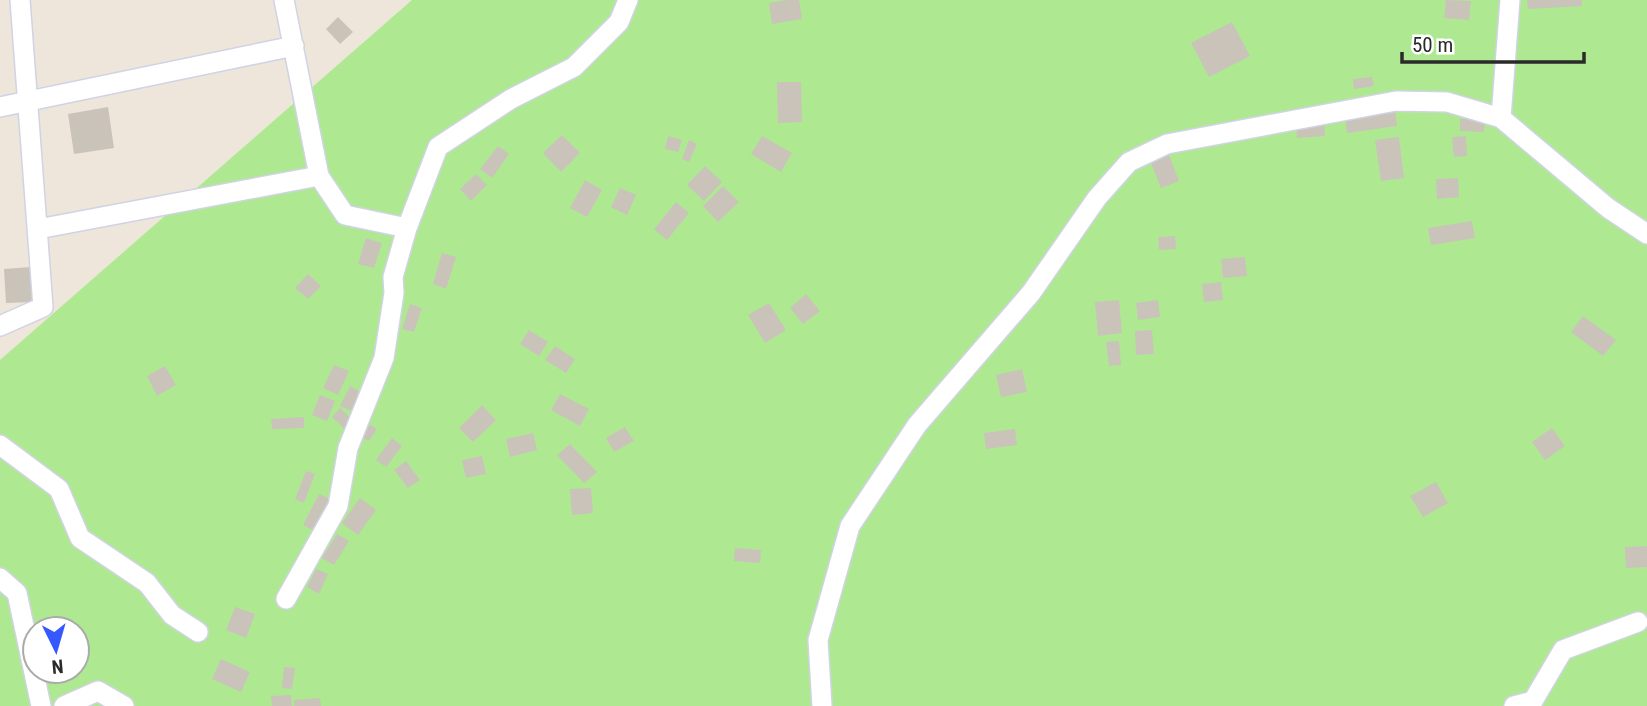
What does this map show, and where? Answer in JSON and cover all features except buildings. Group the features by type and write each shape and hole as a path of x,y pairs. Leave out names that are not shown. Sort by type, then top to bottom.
{"street":[{"path":"0,326 43,307 20,0"},
{"path":"284,0 319,176 345,215 407,228"},
{"path":"286,598 338,506 348,448 384,358 394,293 393,276 407,228 438,147 511,99 574,67 619,22 628,0"},
{"path":"1501,118 1510,0"},
{"path":"0,107 293,46"},
{"path":"822,706 818,640 850,526 917,425 1031,293 1097,198 1129,162 1167,144 1396,101 1447,102 1501,118 1608,208 1647,234"},
{"path":"38,229 319,176"},
{"path":"0,445 59,489 80,538 147,583 172,615 198,632"},
{"path":"0,578 17,593 41,706"},
{"path":"1514,706 1533,701 1563,650 1638,622"},
{"path":"64,706 98,691 124,706"}],"green space":[{"path":"412,0 1647,0 1647,706 0,706 0,360"}]}
